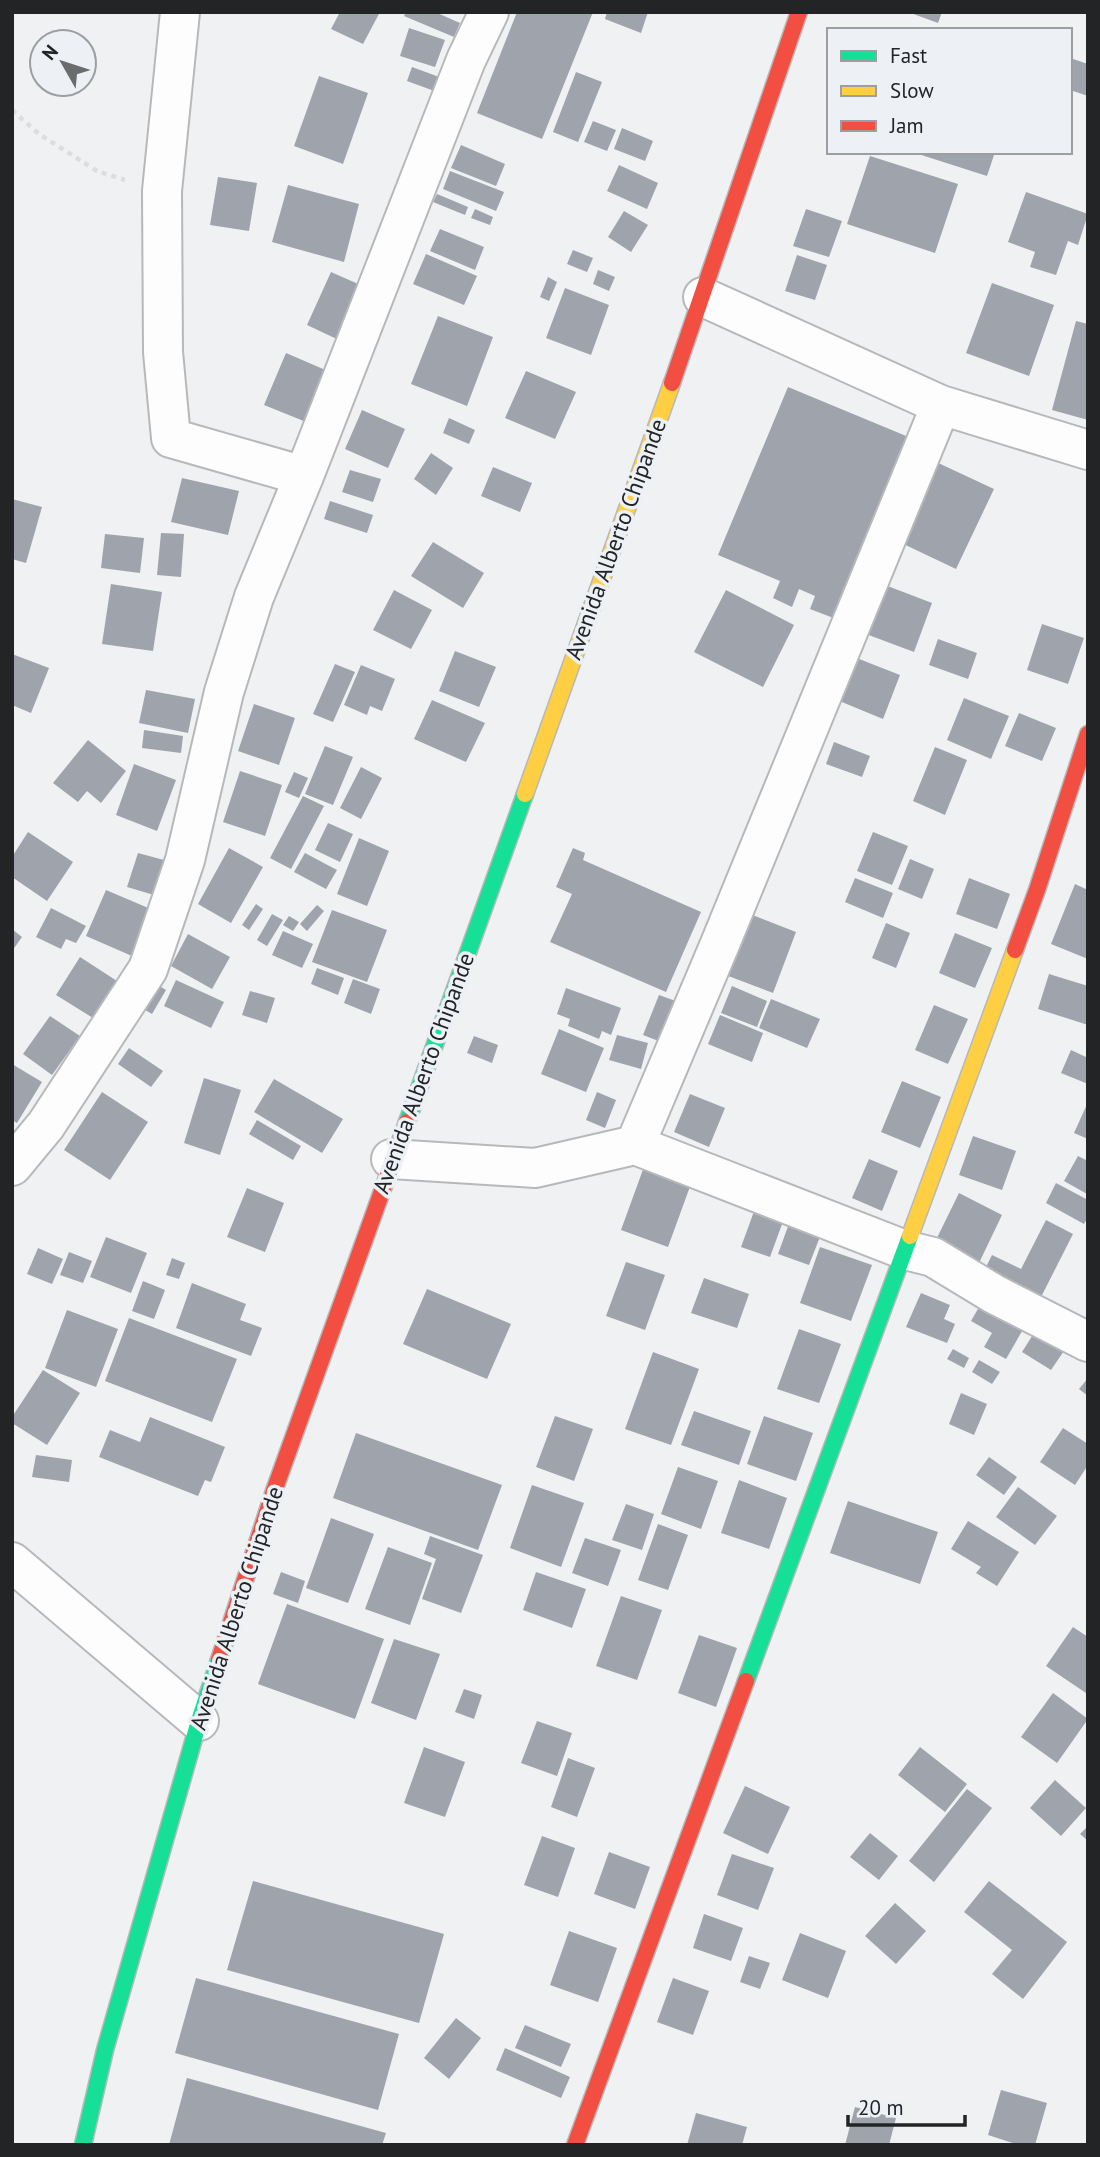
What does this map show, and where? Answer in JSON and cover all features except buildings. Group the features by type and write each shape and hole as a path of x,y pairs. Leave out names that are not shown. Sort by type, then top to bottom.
{"main road":[{"name":"Avenida Alberto Chipande","path":"83,2145 105,2050 199,1721 274,1490 703,297 799,12"},
{"path":"575,2145 1037,890 1088,734"}],"street":[{"path":"180,12 162,191 163,352 171,438 304,476"},
{"path":"12,1166 46,1125 148,969 185,860 224,692 254,597 466,60 489,12"},
{"path":"703,297 941,405 1088,450"},
{"path":"635,1145 941,405"},
{"path":"391,1159 535,1168 635,1145 905,1250 933,1257 994,1294 1088,1342"},
{"path":"12,1562 199,1721"}],"path":[{"path":"12,110 38,134 97,171 162,191"}],"traffic: fast":[{"path":"407,1122 525,794"},
{"path":"746,1681 910,1236"},
{"path":"83,2145 105,2050 219,1660"}],"traffic: slow":[{"path":"525,794 672,383"},
{"path":"910,1236 1015,950"}],"traffic: jam":[{"path":"672,383 799,12"},
{"path":"1015,950 1088,734"},
{"path":"219,1660 274,1491 407,1122"},
{"path":"575,2145 746,1681"}]}
